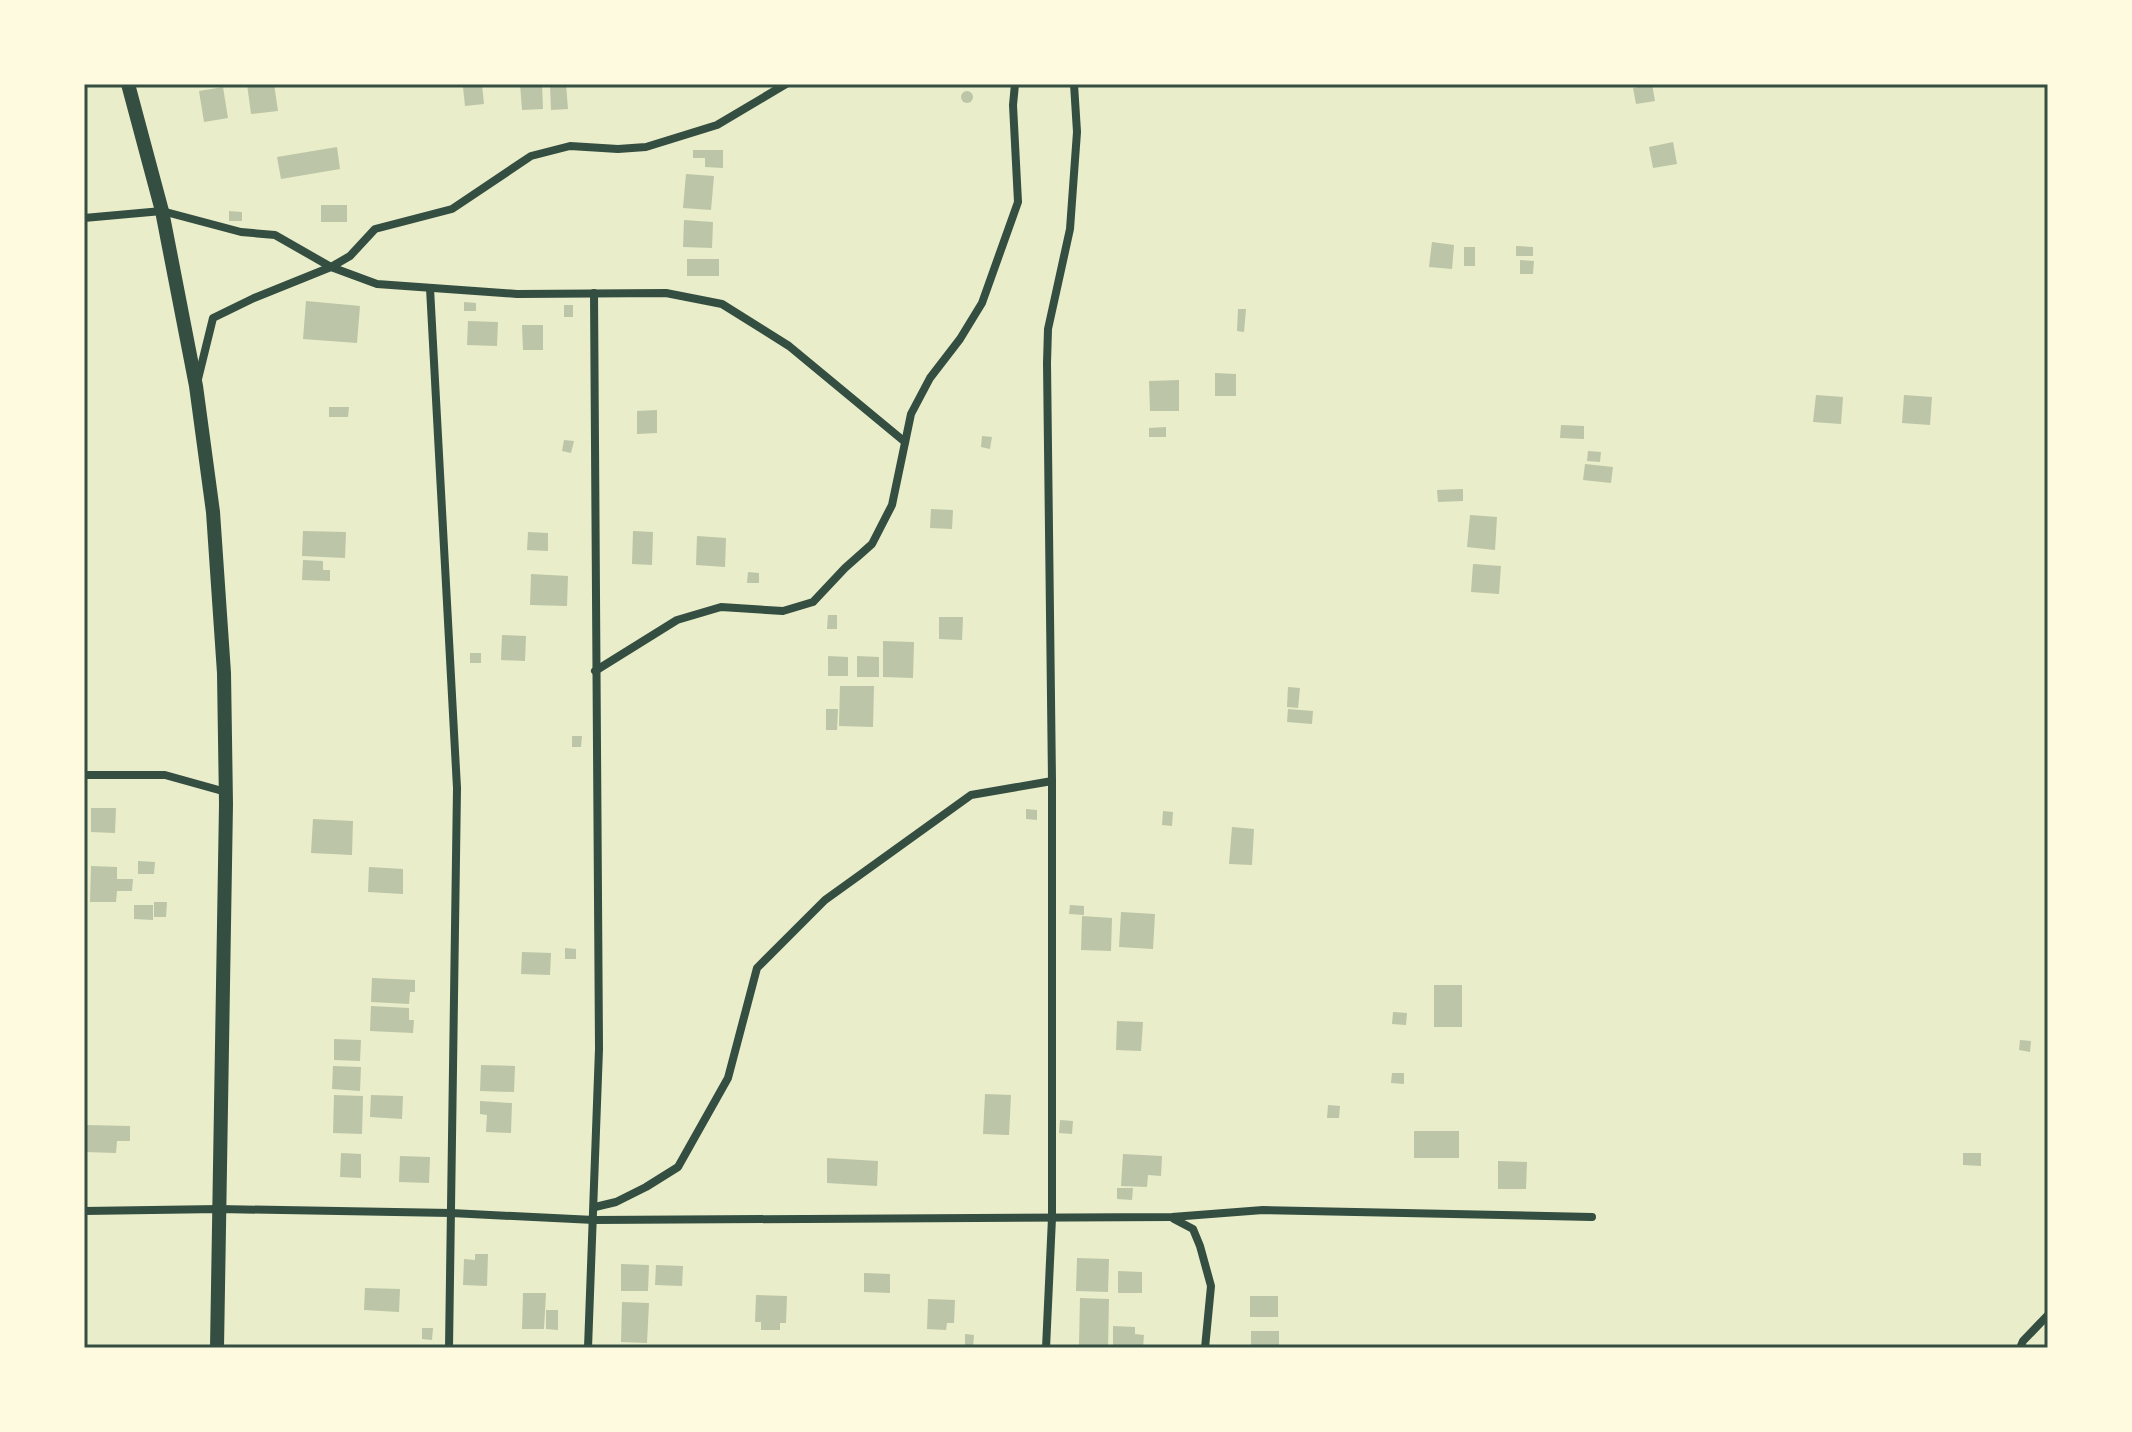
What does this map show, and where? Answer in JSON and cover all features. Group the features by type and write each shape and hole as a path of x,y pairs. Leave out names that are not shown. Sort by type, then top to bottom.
{"main road":[{"path":"128,84 162,211 196,386 213,512 224,673 226,792 217,1348"}],"street":[{"path":"196,386 213,318 331,267 350,256 375,229 452,209 531,156 570,146 646,147 717,125 786,84"},
{"path":"595,671 677,620 721,607 783,611 813,602 872,544 892,505 911,414 921,392 982,303 1018,202 1013,105 1015,84"},
{"path":"1046,1348 1052,1218 1048,329 1070,229 1077,132 1074,84"},
{"path":"84,218 162,211 241,232 275,235 331,267 377,284 517,294 666,293 722,304 789,346 905,442"},
{"path":"430,288 457,788 449,1348"},
{"path":"588,1348 599,1049 594,293"},
{"path":"84,775 165,775 226,792"},
{"path":"595,1207 616,1202 678,1167 728,1078 757,968 825,900 971,795 1052,781"},
{"path":"84,1211 219,1209 451,1213 594,1220 1172,1217 1263,1210 1592,1217"},
{"path":"1172,1217 1193,1229 1211,1286 1205,1348"},
{"path":"2020,1348 2048,1315"}],"building":[{"path":"247,84 274,84 278,111 251,114"},
{"path":"520,84 542,84 543,109 522,110"},
{"path":"550,84 566,84 568,109 551,110"},
{"path":"1652,84 1655,101 1636,104 1633,88"},
{"path":"482,85 484,104 465,106 463,87"},
{"path":"223,87 228,118 204,122 199,91"},
{"path":"962,92 972,92 972,102 962,102"},
{"path":"1673,142 1677,164 1653,168 1649,147"},
{"path":"337,147 340,169 281,179 277,157"},
{"path":"693,150 723,150 723,168 705,167 705,158 693,158"},
{"path":"686,174 714,176 711,210 683,208"},
{"path":"321,205 347,205 347,222 321,222"},
{"path":"229,211 242,212 242,221 229,221"},
{"path":"684,220 713,222 712,248 683,247"},
{"path":"1432,242 1454,245 1452,269 1429,267"},
{"path":"1516,246 1533,247 1533,256 1516,256"},
{"path":"1464,247 1475,247 1475,266 1464,266"},
{"path":"687,259 719,259 719,276 687,276"},
{"path":"1520,260 1534,261 1533,274 1520,274"},
{"path":"306,301 360,306 357,343 303,339"},
{"path":"464,302 476,303 476,311 464,311"},
{"path":"564,305 573,305 573,317 564,317"},
{"path":"1238,309 1246,309 1244,332 1237,331"},
{"path":"468,321 498,322 497,346 467,345"},
{"path":"522,325 543,325 543,350 523,350"},
{"path":"1215,373 1236,374 1236,396 1215,396"},
{"path":"1179,380 1179,411 1150,411 1149,381"},
{"path":"1816,395 1843,397 1841,424 1813,422"},
{"path":"1904,395 1932,397 1930,425 1902,423"},
{"path":"329,407 349,407 348,417 329,417"},
{"path":"657,410 657,433 637,434 637,411"},
{"path":"1561,425 1584,426 1584,439 1560,438"},
{"path":"1166,427 1166,437 1149,437 1149,428"},
{"path":"982,436 992,437 990,449 981,447"},
{"path":"564,440 574,441 571,453 562,451"},
{"path":"1588,451 1601,452 1600,462 1587,461"},
{"path":"1585,464 1613,467 1611,483 1583,480"},
{"path":"1463,489 1463,501 1438,502 1437,490"},
{"path":"931,509 953,510 952,529 930,528"},
{"path":"1470,515 1497,517 1495,550 1467,547"},
{"path":"303,531 346,532 345,558 302,556"},
{"path":"633,531 653,532 652,565 632,564"},
{"path":"528,532 548,533 548,551 527,550"},
{"path":"697,536 726,538 725,567 696,565"},
{"path":"303,560 323,561 323,570 330,570 330,581 302,580"},
{"path":"1473,564 1501,566 1499,594 1471,592"},
{"path":"748,572 759,573 759,583 747,583"},
{"path":"531,574 568,576 567,606 530,605"},
{"path":"828,615 837,615 837,629 827,629"},
{"path":"939,617 963,617 962,640 939,639"},
{"path":"502,635 526,636 525,661 501,660"},
{"path":"883,641 914,642 913,678 883,677"},
{"path":"470,653 481,653 481,663 470,663"},
{"path":"828,656 848,657 848,676 828,676"},
{"path":"857,656 879,657 879,677 857,677"},
{"path":"840,686 874,686 873,727 839,726"},
{"path":"1288,687 1300,688 1298,708 1287,707"},
{"path":"826,709 838,709 837,730 826,730"},
{"path":"1288,709 1313,711 1312,724 1287,722"},
{"path":"572,736 582,736 581,747 572,747"},
{"path":"91,808 116,808 115,833 91,832"},
{"path":"1026,809 1037,810 1037,820 1026,819"},
{"path":"1163,811 1173,812 1172,826 1162,825"},
{"path":"313,819 353,821 352,855 311,853"},
{"path":"1232,827 1254,829 1252,865 1229,864"},
{"path":"138,861 155,862 154,874 138,874"},
{"path":"91,866 117,867 117,879 133,879 132,891 117,891 116,902 90,902"},
{"path":"369,867 403,869 403,894 368,892"},
{"path":"154,902 167,902 166,917 154,917"},
{"path":"134,905 153,905 153,920 134,919"},
{"path":"1070,905 1084,906 1084,915 1069,914"},
{"path":"1121,912 1155,914 1153,949 1119,947"},
{"path":"1082,916 1112,918 1111,951 1081,950"},
{"path":"565,948 576,949 576,959 565,959"},
{"path":"522,952 551,953 550,975 521,974"},
{"path":"372,978 415,980 415,992 410,992 409,1004 371,1002"},
{"path":"1434,985 1462,985 1462,1027 1434,1027"},
{"path":"371,1006 409,1008 409,1020 414,1020 413,1033 370,1031"},
{"path":"1393,1012 1407,1013 1406,1025 1392,1024"},
{"path":"1117,1021 1143,1022 1141,1051 1116,1050"},
{"path":"334,1039 361,1040 360,1061 334,1060"},
{"path":"2020,1040 2031,1041 2030,1052 2019,1050"},
{"path":"481,1065 515,1066 514,1092 480,1091"},
{"path":"333,1066 361,1067 360,1091 332,1089"},
{"path":"1392,1073 1404,1073 1404,1084 1391,1083"},
{"path":"985,1094 1011,1095 1009,1135 983,1134"},
{"path":"334,1095 363,1096 362,1134 333,1133"},
{"path":"371,1095 403,1096 402,1119 370,1117"},
{"path":"480,1101 512,1103 511,1133 486,1132 487,1115 480,1114"},
{"path":"1328,1105 1340,1106 1339,1118 1327,1118"},
{"path":"1060,1120 1073,1121 1072,1134 1059,1133"},
{"path":"86,1125 130,1126 130,1141 117,1141 116,1153 85,1152"},
{"path":"1414,1131 1459,1131 1459,1158 1414,1158"},
{"path":"341,1153 361,1154 361,1178 340,1177"},
{"path":"1963,1153 1981,1153 1981,1166 1963,1165"},
{"path":"1123,1154 1162,1156 1161,1176 1148,1175 1147,1187 1121,1186"},
{"path":"400,1156 430,1157 429,1183 399,1182"},
{"path":"827,1158 878,1161 877,1186 827,1183"},
{"path":"1498,1161 1527,1162 1526,1189 1498,1189"},
{"path":"1117,1188 1133,1188 1132,1200 1117,1199"},
{"path":"475,1254 488,1254 487,1286 463,1285 464,1259 475,1260"},
{"path":"1077,1258 1109,1259 1108,1292 1076,1291"},
{"path":"621,1264 649,1265 648,1291 621,1291"},
{"path":"656,1265 683,1266 682,1286 655,1285"},
{"path":"1118,1271 1142,1272 1142,1293 1118,1293"},
{"path":"864,1273 890,1274 890,1293 864,1292"},
{"path":"365,1288 400,1289 399,1312 364,1310"},
{"path":"523,1293 546,1293 544,1329 522,1329"},
{"path":"756,1295 787,1296 786,1323 780,1323 780,1330 761,1330 761,1322 755,1322"},
{"path":"1250,1296 1278,1296 1278,1317 1250,1317"},
{"path":"1080,1298 1109,1299 1108,1347 1079,1346"},
{"path":"928,1299 955,1300 954,1323 947,1323 946,1330 927,1329"},
{"path":"622,1302 649,1303 647,1343 621,1342"},
{"path":"546,1310 558,1310 558,1330 546,1329"},
{"path":"1113,1326 1135,1327 1135,1334 1144,1335 1143,1348 1113,1348"},
{"path":"422,1328 433,1328 432,1340 422,1339"},
{"path":"1251,1331 1279,1331 1279,1348 1251,1348"},
{"path":"965,1334 974,1335 973,1348 965,1348"}]}
